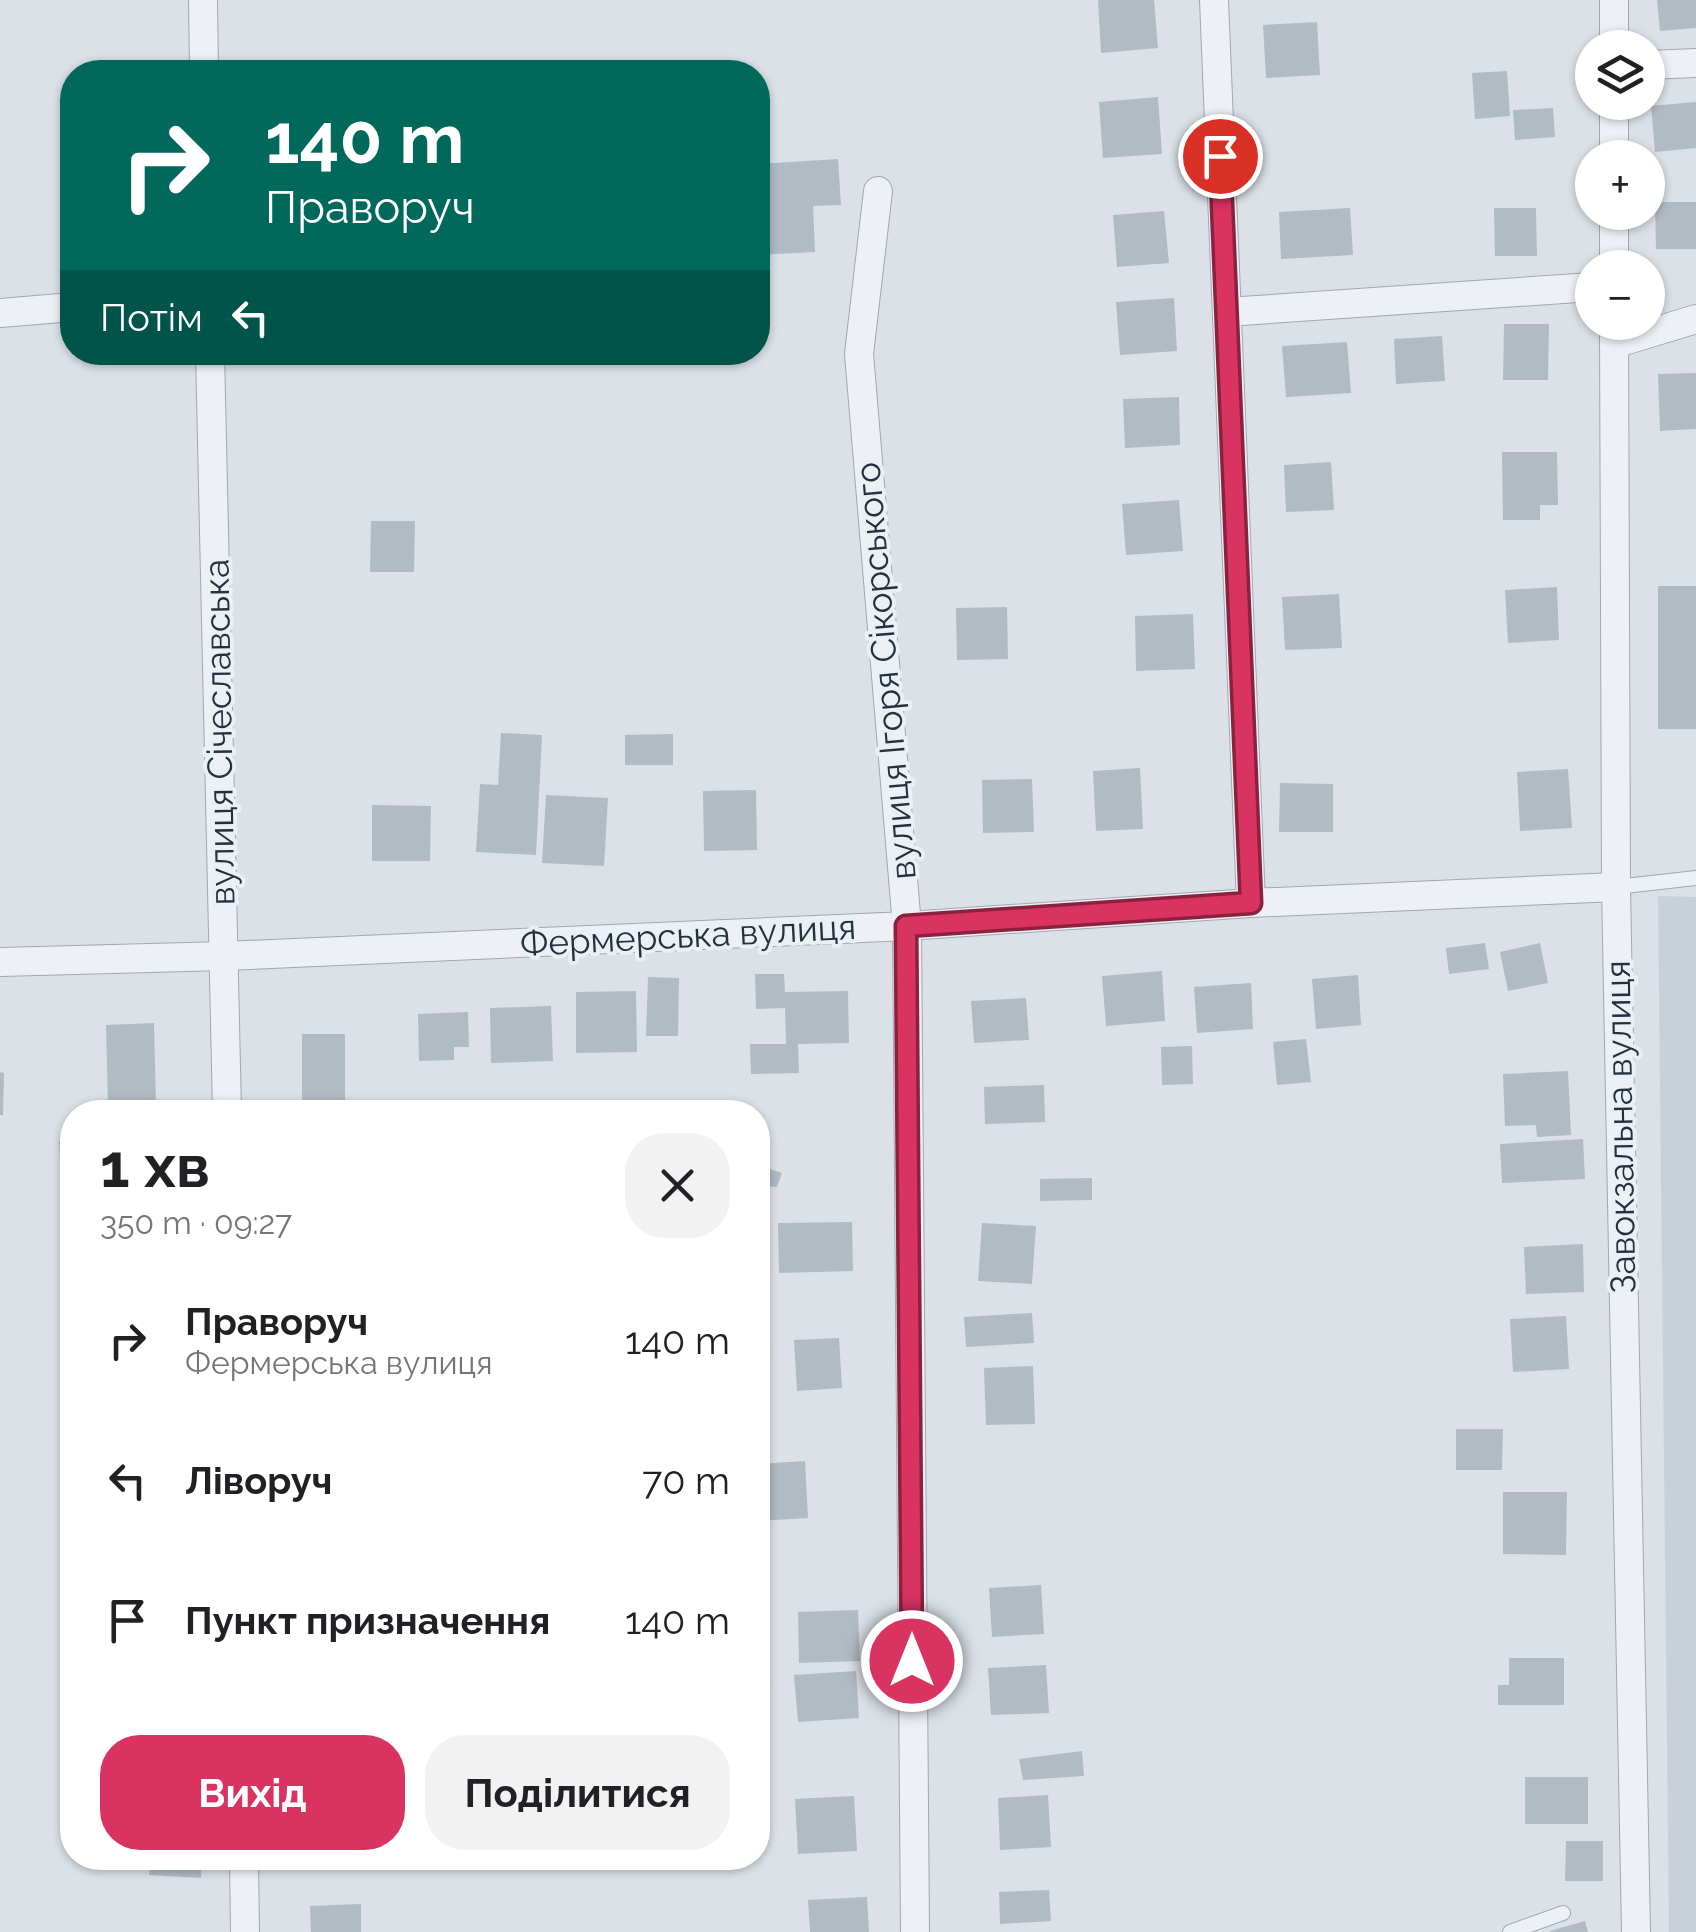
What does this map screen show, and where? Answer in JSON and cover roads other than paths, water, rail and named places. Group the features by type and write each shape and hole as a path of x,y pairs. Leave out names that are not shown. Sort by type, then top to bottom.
{"street":[{"path":"203,0 204,60"},
{"path":"1214,0 1251,903"},
{"path":"1614,0 1614,30"},
{"path":"1665,64 1696,63"},
{"name":"вулиця Ігоря Сікорського","path":"878,191 859,354 906,926 915,1932"},
{"path":"1227,312 1575,287"},
{"path":"0,313 60,308"},
{"path":"1665,324 1696,318"},
{"name":"Завокзальна вулиця","path":"1614,340 1616,886 1636,1932"},
{"name":"вулиця Січеславська","path":"210,365 227,1100"},
{"name":"Фермерська вулиця","path":"0,962 906,926 1251,903 1616,886"},
{"path":"244,1870 245,1932"}],"lane":[{"path":"1616,886 1696,878"},
{"path":"1510,1932 1563,1914"}]}
